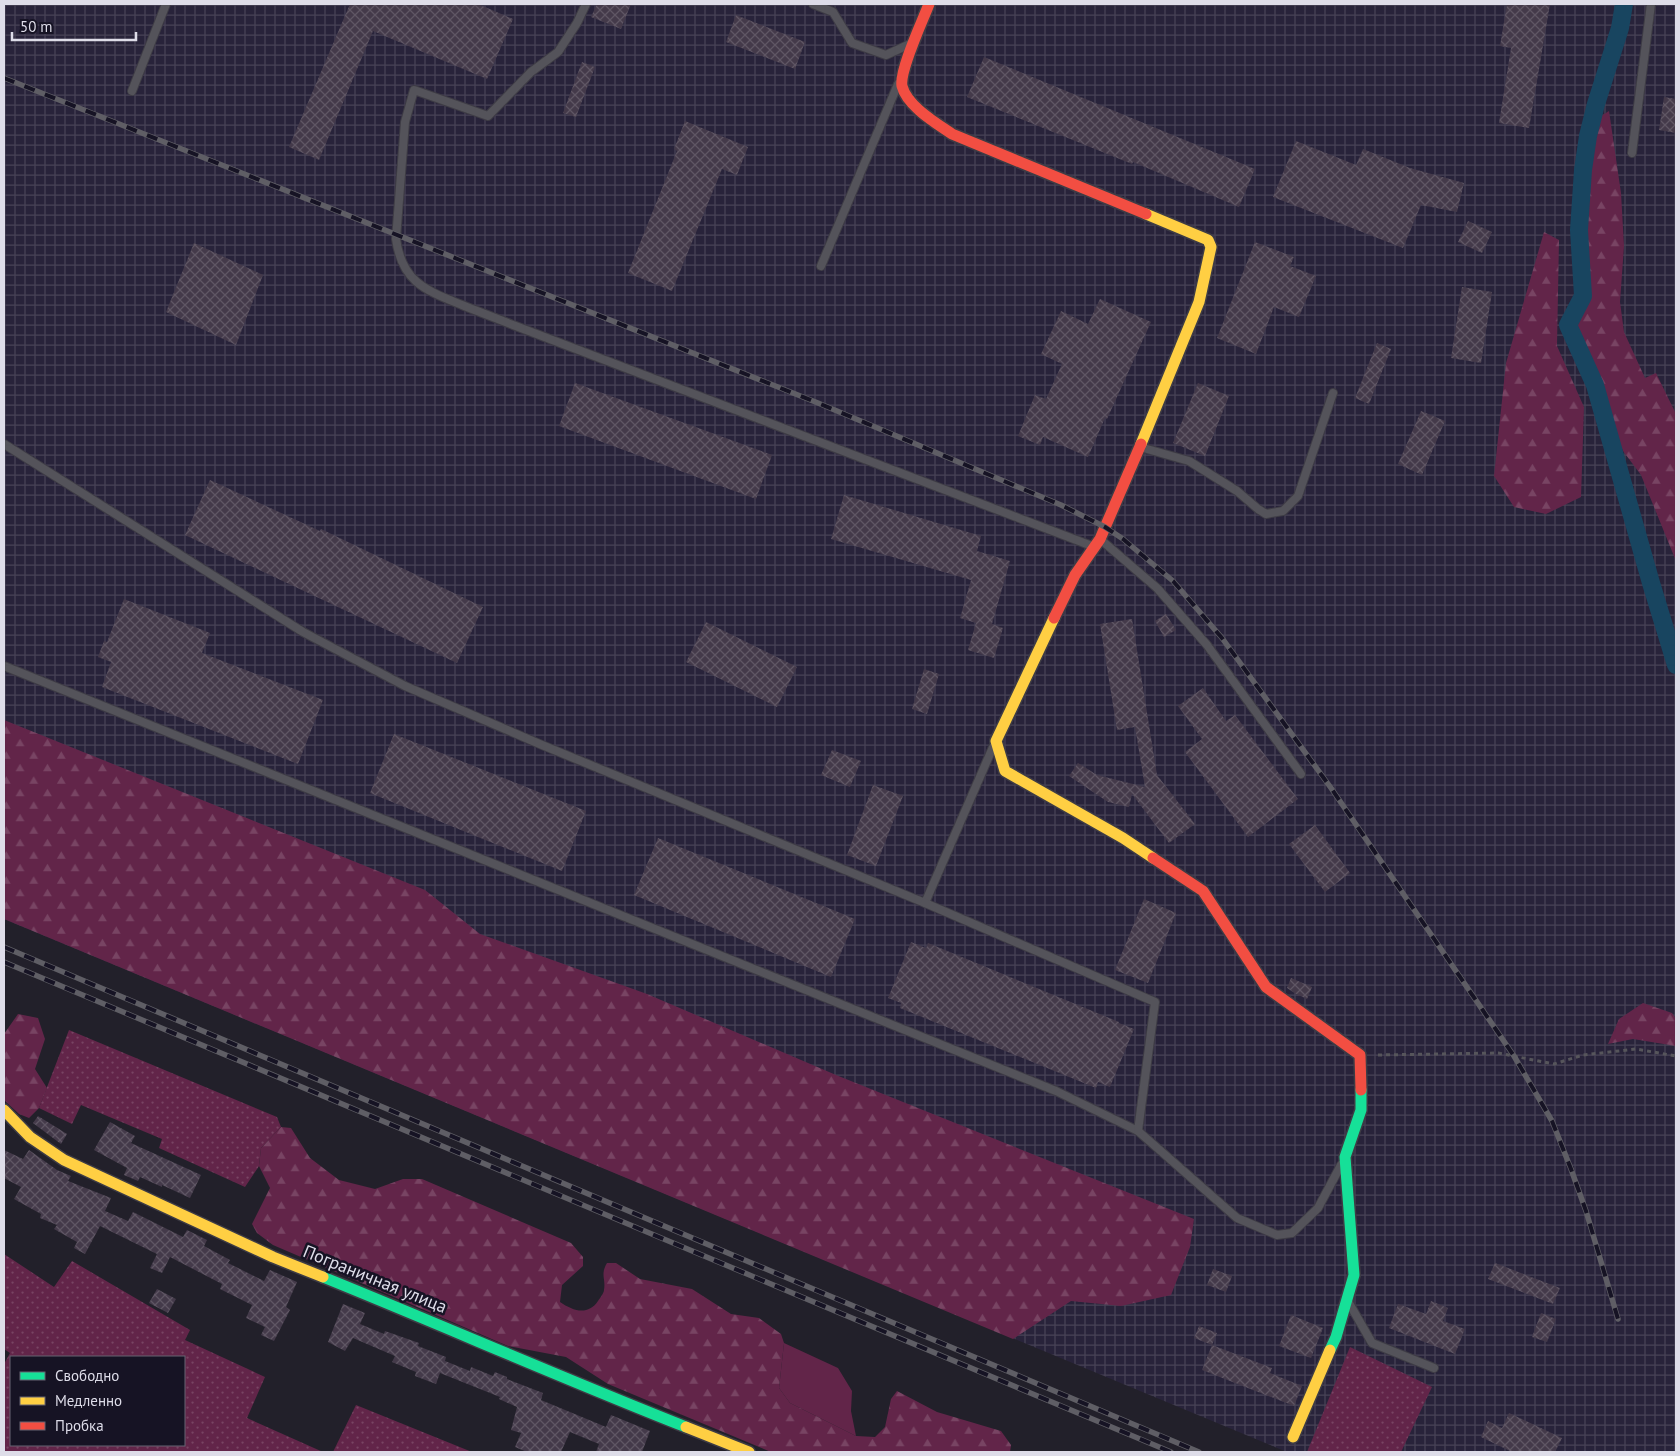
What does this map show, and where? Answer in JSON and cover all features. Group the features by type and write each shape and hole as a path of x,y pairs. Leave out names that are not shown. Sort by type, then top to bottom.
{"street":[{"path":"929,4 904,68 902,85 912,101 929,119 952,134 1208,240 1211,247 1199,302 1140,447 1097,543 1075,575 996,741 1005,771 1122,838 1203,891 1266,987 1360,1055 1361,1110 1345,1157 1354,1275 1336,1337 1293,1437"},
{"name":"Пограничная улица","path":"4,1110 30,1137 64,1160 274,1257 405,1310 577,1384 749,1452"}],"lane":[{"path":"132,90 166,4"},
{"path":"586,4 577,23 558,52 531,72 488,116 414,90 405,122 396,238 400,259 417,283 432,293 513,325 1097,543 1157,588 1207,645 1301,774"},
{"path":"813,4 833,12 852,43 886,55 914,42"},
{"path":"1632,153 1651,4"},
{"path":"821,266 904,68"},
{"path":"1140,447 1189,461 1237,490 1266,514 1283,511 1298,496 1334,393"},
{"path":"4,444 304,632 406,686 542,745 925,903 1155,1002 1138,1132"},
{"path":"4,666 1056,1091 1138,1132 1237,1218 1277,1235 1292,1233 1318,1208 1345,1157"},
{"path":"925,903 996,741"},
{"path":"1346,1300 1372,1343 1434,1368"}],"path":[{"path":"1360,1055 1498,1053 1554,1064 1583,1055 1636,1050 1676,1056"}],"shaded area":[{"path":"4,4 1676,4 1676,1452 1287,1452 4,919"}],"green space":[{"path":"1609,111 1621,193 1624,246 1620,302 1624,332 1645,378 1656,373 1676,414 1676,561 1641,475 1623,451 1568,325 1583,296 1579,230 1587,177 1601,116"},
{"path":"1544,232 1559,240 1557,346 1584,407 1581,497 1546,514 1514,507 1494,476 1506,363"},
{"path":"4,720 425,890 480,934 647,994 836,1075 1194,1219 1190,1247 1171,1295 1121,1306 1071,1301 1013,1339 4,919"},
{"path":"1643,1003 1672,1013 1676,1019 1676,1046 1633,1039 1608,1044 1619,1019"},
{"path":"18,1014 38,1018 45,1039 35,1069 47,1088 39,1108 29,1118 19,1114 4,1100 4,1034"},
{"path":"69,1030 277,1117 281,1127 261,1148 259,1166 245,1187 159,1148 162,1139 81,1105 72,1124 39,1108"},
{"path":"281,1127 291,1128 310,1158 339,1180 375,1189 403,1179 422,1179 571,1243 583,1257 583,1266 562,1285 560,1302 575,1310 590,1309 594,1306 604,1291 604,1274 607,1263 616,1263 640,1279 692,1289 731,1314 759,1318 781,1334 784,1343 779,1388 790,1403 856,1436 875,1437 885,1427 891,1399 897,1391 937,1412 1001,1431 1011,1445 1010,1452 771,1452 608,1384 566,1357 508,1346 273,1245 257,1233 252,1224 270,1188 259,1166 261,1148"},
{"path":"4,1254 54,1287 72,1261 190,1330 185,1340 265,1377 247,1418 323,1452 4,1452 4,1364 10,1353 4,1349"},
{"path":"784,1343 838,1368 852,1391 851,1411 856,1436 790,1403 779,1388"},
{"path":"1350,1347 1432,1387 1401,1452 1307,1452"},
{"path":"356,1405 472,1452 333,1452"}],"building":[{"path":"350,4 478,4 513,19 487,79 373,31 319,160 289,147"},
{"path":"597,4 631,4 621,29 591,17"},
{"path":"1507,4 1550,4 1529,128 1499,123 1511,48 1500,46"},
{"path":"736,15 805,42 795,69 726,42"},
{"path":"984,57 1255,169 1239,207 1133,162 1132,164 967,97"},
{"path":"582,62 595,67 576,117 563,113"},
{"path":"1664,97 1676,99 1676,133 1659,130"},
{"path":"685,121 748,147 737,175 722,169 672,291 628,273 677,151 674,149"},
{"path":"1296,141 1356,165 1363,149 1410,168 1464,183 1457,212 1421,205 1403,248 1273,197"},
{"path":"1468,221 1492,232 1482,253 1458,242"},
{"path":"1255,242 1294,257 1290,266 1316,276 1299,317 1274,307 1256,354 1217,338"},
{"path":"194,243 263,275 236,345 166,312"},
{"path":"1462,287 1492,292 1481,363 1451,358"},
{"path":"1100,299 1151,322 1088,457 1043,437 1040,445 1018,436 1035,395 1046,399 1062,364 1041,354 1061,311 1088,324"},
{"path":"1377,343 1391,349 1369,404 1355,398"},
{"path":"575,383 772,455 756,499 559,426"},
{"path":"1198,383 1229,396 1205,456 1173,443"},
{"path":"1421,411 1445,421 1422,475 1398,464"},
{"path":"210,480 320,531 321,529 483,607 457,663 185,535"},
{"path":"844,495 981,536 977,551 1010,561 992,624 1003,628 994,658 968,650 976,623 960,618 971,580 831,539"},
{"path":"124,599 210,633 202,653 323,700 298,764 102,687 111,662 98,657 104,641 107,642"},
{"path":"1166,614 1176,630 1164,637 1155,621"},
{"path":"1132,619 1157,775 1195,824 1169,843 1132,794 1129,807 1108,802 1069,776 1078,763 1097,775 1145,787 1135,727 1117,730 1100,624"},
{"path":"706,622 797,667 777,707 686,662"},
{"path":"924,669 939,674 927,714 912,709"},
{"path":"1203,688 1226,721 1235,715 1298,799 1248,837 1185,752 1202,739 1178,706"},
{"path":"394,734 586,811 562,871 370,793"},
{"path":"832,750 861,761 850,787 821,775"},
{"path":"873,785 903,796 876,866 847,855"},
{"path":"1315,825 1350,873 1325,892 1289,844"},
{"path":"658,838 855,919 831,977 634,895"},
{"path":"1144,899 1176,913 1148,983 1115,970"},
{"path":"911,942 926,948 928,943 1134,1029 1110,1087 1098,1082 1096,1088 900,1008 901,1003 888,998"},
{"path":"1291,978 1312,987 1307,999 1287,988"},
{"path":"38,1116 67,1134 61,1144 33,1123"},
{"path":"110,1122 135,1136 131,1143 201,1175 190,1198 140,1177 138,1181 124,1175 127,1168 94,1150"},
{"path":"4,1150 23,1159 29,1150 57,1170 71,1176 68,1181 111,1198 105,1211 128,1221 133,1212 183,1237 187,1230 207,1240 204,1246 230,1260 228,1263 264,1281 270,1270 297,1282 286,1307 290,1310 274,1341 261,1335 265,1327 246,1318 252,1305 220,1289 222,1284 170,1257 162,1273 150,1268 157,1254 100,1226 85,1254 74,1248 77,1242 54,1229 57,1225 40,1218 41,1214 14,1199 21,1187 4,1178"},
{"path":"1495,1263 1560,1288 1553,1304 1488,1279"},
{"path":"1213,1269 1232,1276 1226,1292 1207,1285"},
{"path":"157,1289 176,1299 168,1313 149,1303"},
{"path":"1431,1301 1448,1308 1443,1321 1465,1329 1455,1354 1389,1328 1398,1304 1426,1314"},
{"path":"343,1304 365,1313 360,1324 384,1334 385,1331 419,1343 418,1346 446,1357 445,1361 470,1371 471,1367 493,1376 495,1372 507,1377 507,1379 543,1393 541,1400 606,1427 611,1415 650,1431 642,1452 596,1452 599,1444 570,1432 561,1452 527,1452 515,1447 521,1433 511,1430 517,1407 499,1399 500,1397 440,1373 436,1384 415,1376 416,1372 392,1362 395,1356 353,1338 345,1351 328,1342"},
{"path":"1541,1313 1556,1319 1547,1342 1532,1337"},
{"path":"1291,1315 1323,1328 1311,1358 1279,1346"},
{"path":"1199,1326 1217,1333 1212,1345 1194,1338"},
{"path":"1212,1345 1272,1368 1270,1373 1302,1386 1294,1406 1202,1370"},
{"path":"1509,1413 1562,1438 1555,1452 1512,1452 1481,1437 1488,1421 1502,1428"}],"waterway":[{"path":"1624,4 1620,28 1588,136 1583,170 1579,230 1583,296 1568,325 1595,385 1676,665"}],"railway":[{"path":"4,78 818,403 1061,505 1105,527 1123,539 1173,581 1222,638 1331,788 1514,1056 1552,1121 1571,1169 1586,1211 1618,1319"},
{"path":"4,947 1199,1452"},
{"path":"4,962 1171,1452"}],"traffic: fast":[{"path":"1330,1350 1336,1337 1354,1275 1345,1157 1361,1110 1361,1090"},
{"path":"323,1277 686,1427"}],"traffic: slow":[{"path":"1141,444 1199,302 1211,247 1208,240 1146,214"},
{"path":"1054,618 996,741 1005,771 1123,838 1153,858"},
{"path":"4,1110 30,1137 64,1160 273,1257 323,1277"},
{"path":"1293,1437 1330,1350"},
{"path":"686,1427 749,1452"}],"traffic: jam":[{"path":"929,4 904,69 902,79 905,93 916,107 952,134 1146,214"},
{"path":"1054,618 1075,575 1100,539 1141,444"},
{"path":"1153,858 1203,891 1266,987 1360,1055 1361,1090"}]}
